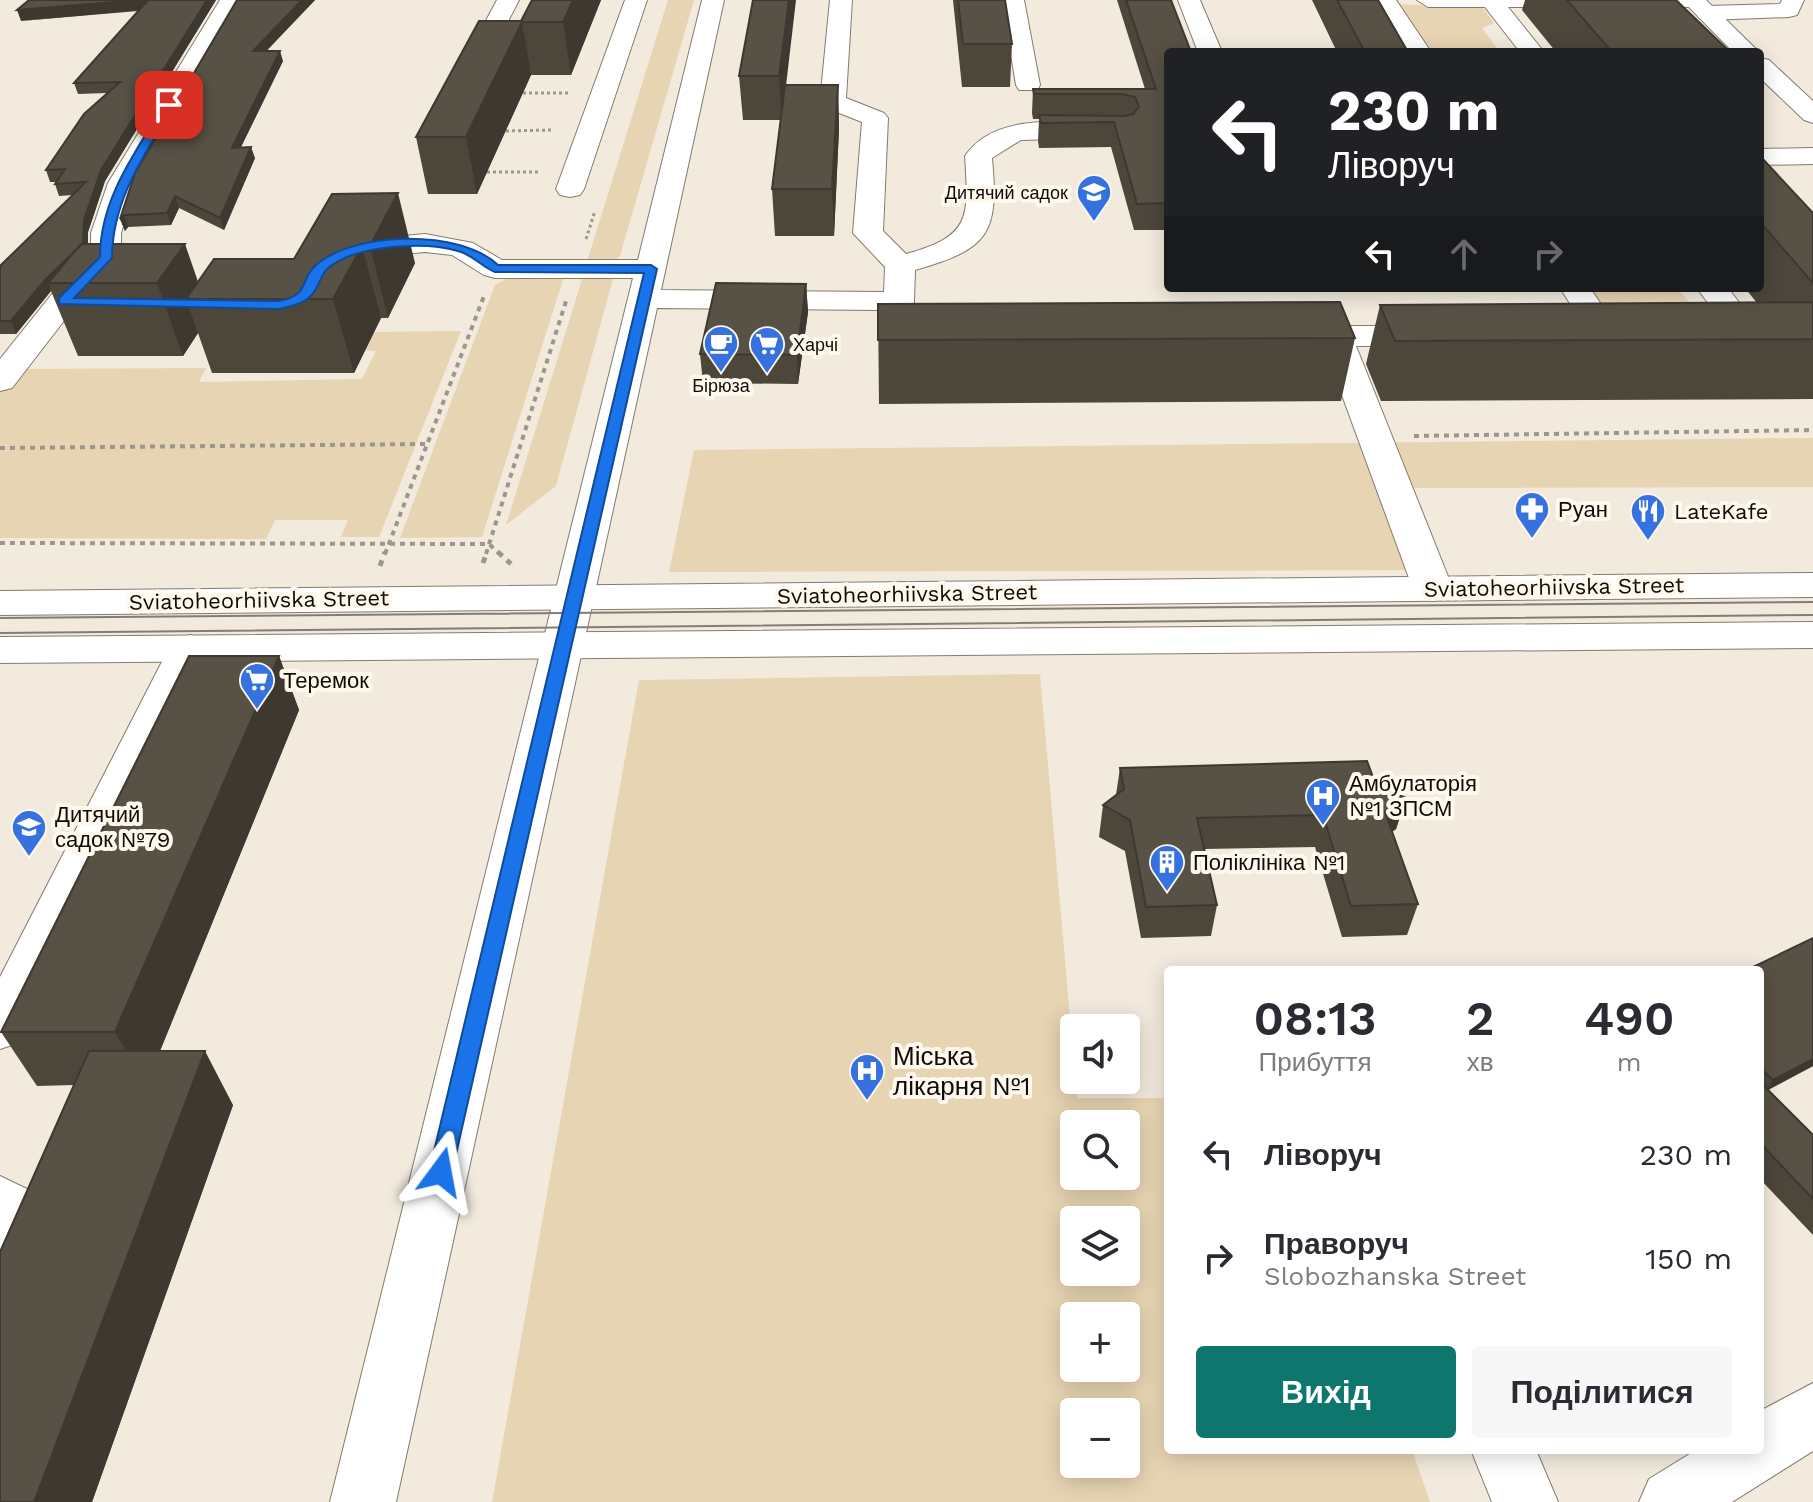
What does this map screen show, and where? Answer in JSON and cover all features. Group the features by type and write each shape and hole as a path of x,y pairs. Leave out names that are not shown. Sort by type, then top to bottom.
{"main road":[{"path":"0,381 63,301 106,258 106,233 122,183 231,0"},
{"path":"473,67 508,0"},
{"path":"574,180 636,0"},
{"path":"363,1502 713,0"},
{"path":"841,0 833,102 875,118 868,233 900,265 897,340 944,340"},
{"path":"1013,0 1028,85"},
{"path":"1189,0 1208,48"},
{"path":"1385,0 1416,48"},
{"path":"1428,0 1789,10 1793,0"},
{"path":"1493,2 1529,48"},
{"path":"1700,7 1743,48"},
{"path":"1764,69 1813,115"},
{"path":"900,265 941,254 961,243 974,230 983,202 978,156 989,143 1013,134 1038,131 1121,130"},
{"path":"1764,157 1813,156"},
{"path":"325,263 347,251 412,242 439,243 463,248 483,257 495,269 648,284 899,301"},
{"path":"1578,292 1606,335"},
{"path":"1700,335 1748,335 1715,292"},
{"path":"63,301 109,302"},
{"path":"1258,337 1463,335"},
{"path":"1574,335 1638,335"},
{"path":"1336,336 1433,589"},
{"name":"Sviatoheorhiivska Street","path":"0,603 1813,585"},
{"path":"0,650 1813,635"},
{"path":"0,1028 190,648"},
{"path":"0,1202 9,1208 13,1219 0,1252"},
{"path":"1764,1448 1789,1433"},
{"path":"1505,1454 1525,1502"},
{"path":"1672,1502 1753,1454"}],"path":[{"path":"506,131 591,130"},
{"path":"487,172 574,180"},
{"path":"375,579 495,269"},
{"path":"1374,437 1813,430"},
{"path":"0,448 427,444"},
{"path":"0,543 489,544 516,568"}],"shaded area":[{"path":"668,0 694,0 620,256 612,263 586,265"},
{"path":"1395,4 1483,8 1494,23 1482,28 1497,48 1424,48"},
{"path":"565,273 482,537 400,538 495,285 512,276"},
{"path":"584,273 613,279 556,486 506,525"},
{"path":"1587,292 1681,292 1707,327 1611,328"},
{"path":"461,331 379,537 341,537 348,520 275,520 266,539 0,538 0,392 18,369 206,368 199,382 362,379 376,351 362,350 370,332"},
{"path":"1813,438 1813,487 1395,488 1426,570 669,572 694,450"},
{"name":"Міська лікарня №1","path":"1040,674 1070,1014 1060,1014 1060,1094 1077,1094 1077,1098 1164,1098 1164,1454 1413,1454 1430,1502 492,1502 639,680"}],"building":[{"path":"29,0 138,0 17,10"},
{"path":"148,0 207,0 101,170 84,220 83,243 45,280 11,321 0,321 0,266 86,182 55,184 65,169 46,170 84,114 120,82 74,83"},
{"path":"237,0 302,0 253,51 280,51 232,148 251,147 220,218 175,196 167,213 124,215 120,219 135,173"},
{"path":"532,0 573,0 563,22 522,22 466,137 416,137 479,21 521,21"},
{"path":"753,0 789,0 779,76 739,76"},
{"path":"958,0 1005,0 1012,44 963,44"},
{"path":"1126,0 1171,0 1189,48 1164,48 1164,203 1137,204 1114,122 1041,123 1039,115 1124,116 1133,114 1139,107 1135,97 1123,94 1034,94 1033,89 1156,89"},
{"path":"1337,0 1378,0 1406,48 1363,48"},
{"path":"1567,0 1676,0 1726,48 1609,48"},
{"path":"785,85 838,85 832,189 772,189"},
{"path":"1764,160 1813,213 1813,283 1764,227"},
{"path":"398,193 370,246 362,246 333,299 186,299 214,259 294,259 332,194"},
{"path":"81,244 185,244 157,283 48,283"},
{"path":"716,283 806,284 797,355 700,354"},
{"path":"1340,302 1355,338 878,340 878,304"},
{"path":"1813,302 1813,339 1395,341 1380,305"},
{"path":"189,656 279,656 115,1032 1,1032"},
{"path":"1367,761 1376,785 1406,798 1385,812 1418,904 1351,906 1323,815 1197,818 1217,905 1146,907 1130,820 1103,805 1124,789 1120,768"},
{"path":"1813,938 1813,1059 1773,1080 1764,1072 1764,966 1755,966"},
{"path":"89,1051 205,1051 34,1502 0,1502 0,1252"},
{"path":"1764,1086 1813,1135 1813,1199 1764,1147"}],"tram line":[{"path":"0,618 1813,602"},
{"path":"0,633 1813,615"}],"place":[{"name":"Дитячий садок","path":"1094,223"},
{"name":"Бірюза","path":"721,374"},
{"name":"Харчі","path":"767,375"},
{"name":"Руан","path":"1532,540"},
{"name":"LateKafe","path":"1648,542"},
{"name":"Теремок","path":"257,711"},
{"name":"Амбулаторія №1 ЗПСМ","path":"1323,827"},
{"name":"Дитячий садок №79","path":"29,858"},
{"name":"Поліклініка №1","path":"1167,893"},
{"name":"Міська лікарня №1","path":"867,1102"}],"route":[{"path":"169,105 122,183 106,233 106,258 63,301 279,305 295,302 308,293 319,269 332,258 347,251 412,242 463,248 483,257 495,269 651,269 441,1172"}]}
